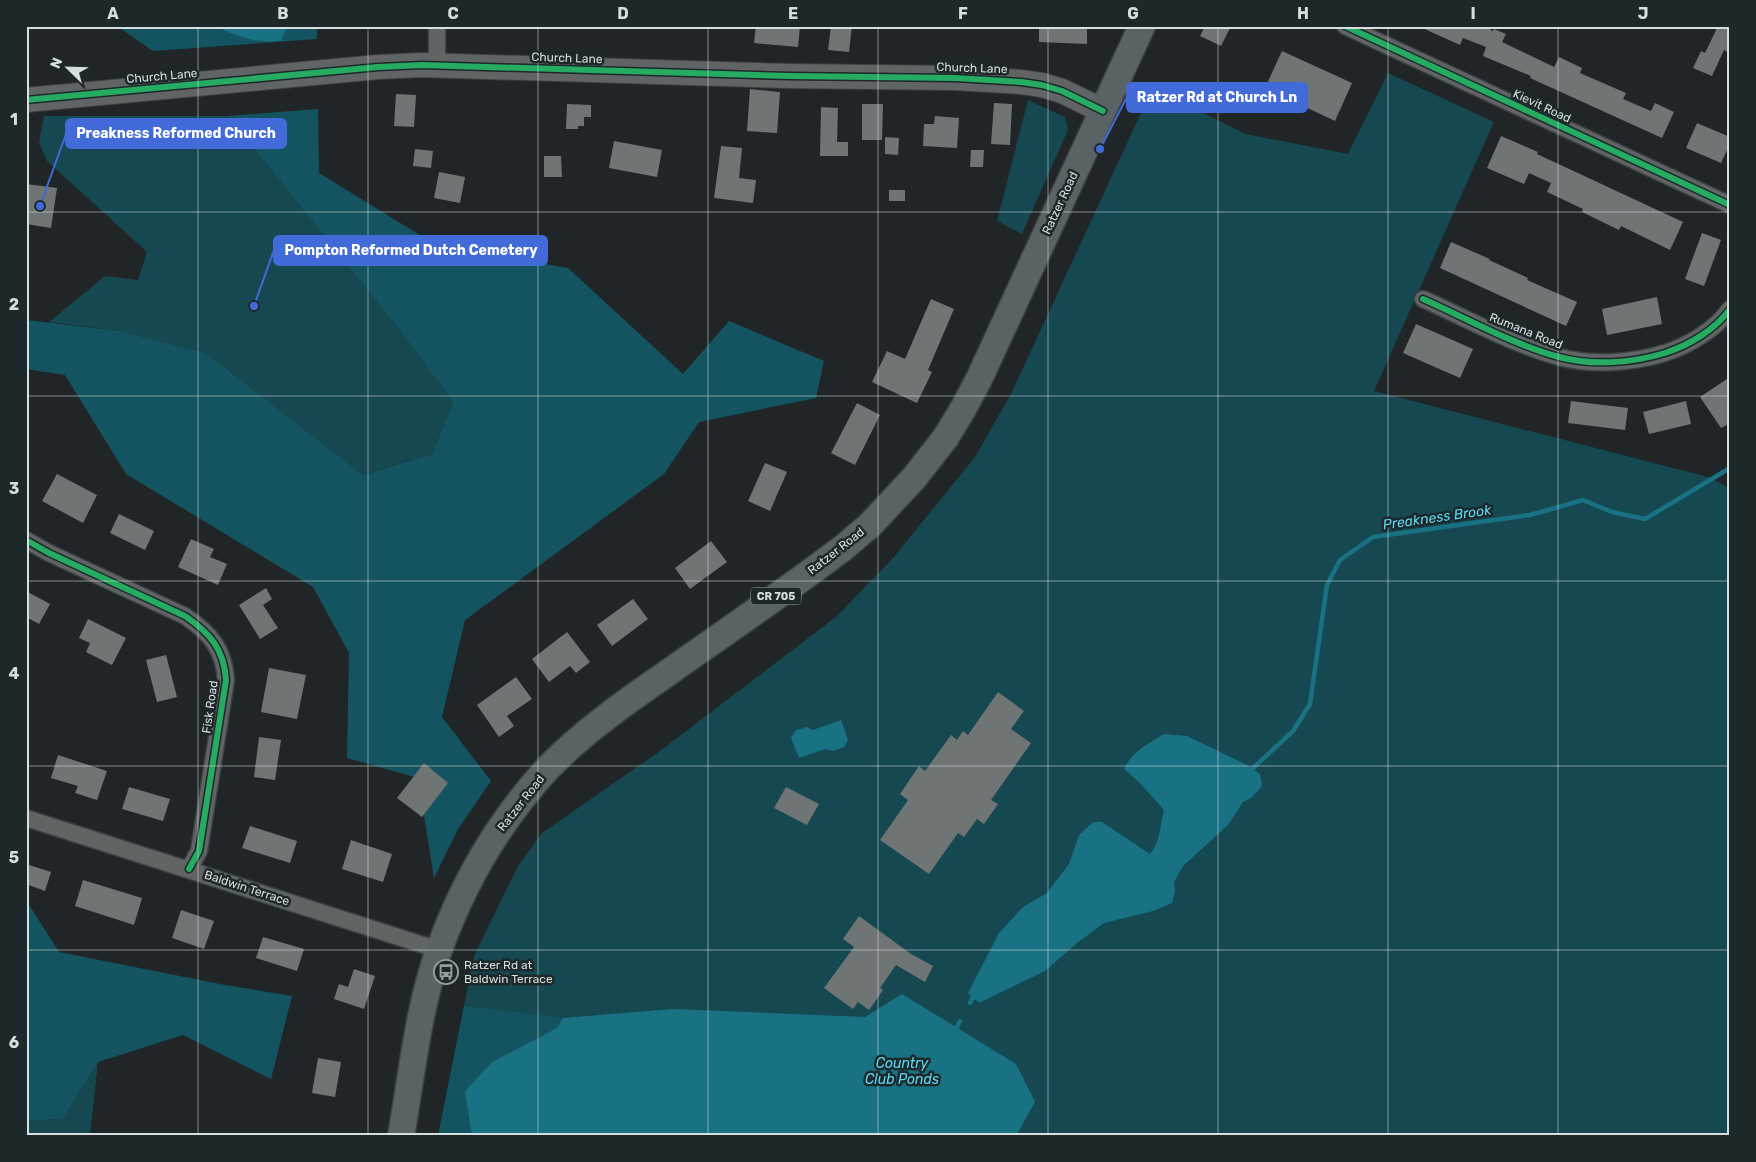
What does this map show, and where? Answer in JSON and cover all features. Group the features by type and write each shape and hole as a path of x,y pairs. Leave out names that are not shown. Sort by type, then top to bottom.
{"main road":[{"name":"Ratzer Road","path":"401,1136 423,1011 439,950 459,900 488,847 506,820 548,768 599,723 843,548 870,524 930,459 950,430 979,379 1142,26"}],"street":[{"path":"436,66 437,26"},
{"name":"Kievit Road","path":"1345,26 1730,205"},
{"name":"Church Lane","path":"26,100 378,68 436,66 789,76 955,78 1021,82 1042,85 1062,91 1103,111"},
{"name":"Rumana Road","path":"1423,298 1522,344 1560,357 1597,362 1624,362 1650,358 1674,350 1709,330 1730,309"},
{"name":"Fisk Road","path":"26,540 49,553 185,616 200,626 212,638 220,652 225,666 226,680 199,851 189,869"},
{"name":"Baldwin Terrace","path":"26,818 439,950"}],"shaded area":[{"path":"117,26 317,26 317,39 153,51"},
{"path":"1388,73 1494,122 1374,391 1708,477 1730,488 1730,1136 438,1136 474,956 518,866 542,833 660,751 837,616 893,558 975,457 1011,394 1153,87 1245,134 1348,154"},
{"path":"1028,100 1065,117 1068,130 1022,234 997,221"},
{"path":"318,109 319,173 436,245 568,268 683,374 729,321 824,361 816,398 699,422 664,474 465,620 442,717 491,781 458,829 434,878 418,778 347,758 349,653 313,587 126,474 65,375 26,369 26,320 120,331 206,353 363,475 432,454 453,402 401,332 228,116"},
{"path":"44,116 228,116 401,332 453,402 432,454 363,475 206,353 120,331 49,322 105,276 138,280 147,252 47,161 39,142"},
{"path":"26,900 59,952 225,985 292,996 271,1079 183,1035 98,1062 63,1119 26,1121"},
{"path":"464,1006 563,1018 557,1028 492,1062 465,1091 472,1136 438,1136"},
{"path":"98,1062 90,1136 26,1136 26,1121 63,1119"}],"water":[{"path":"215,26 287,26 281,41 263,41 231,33"},
{"path":"841,720 848,740 844,747 833,751 825,749 799,758 791,738 796,730 807,727 813,730"},
{"path":"1164,734 1187,736 1245,764 1260,774 1262,786 1251,798 1243,802 1228,825 1183,866 1174,882 1175,892 1172,903 1153,911 1104,923 1077,943 1045,971 979,1003 968,993 999,933 1023,907 1047,893 1069,864 1079,835 1093,822 1102,822 1150,854 1153,850 1158,839 1164,810 1139,782 1124,769 1131,757"},
{"name":"Country Club Ponds","path":"902,994 1016,1064 1035,1102 1016,1136 472,1136 465,1091 492,1062 557,1028 563,1018 673,1009 865,1017"}],"building":[{"path":"756,26 800,26 798,47 754,43"},
{"path":"831,26 852,26 849,52 828,50"},
{"path":"1039,26 1087,26 1087,44 1039,42"},
{"path":"1205,26 1231,26 1221,46 1200,36"},
{"path":"1418,26 1483,26 1493,31 1494,29 1506,34 1502,42 1554,67 1559,57 1582,68 1580,73 1626,93 1623,99 1651,111 1655,103 1674,112 1662,138 1530,78 1531,76 1483,56 1486,47 1463,38 1460,45"},
{"path":"1718,26 1730,26 1730,53 1724,50 1712,76 1693,68 1701,51 1705,53"},
{"path":"1282,51 1352,83 1335,121 1265,88"},
{"path":"750,89 780,92 777,133 747,131"},
{"path":"396,94 416,95 414,127 394,126"},
{"path":"994,103 1012,104 1010,145 991,144"},
{"path":"567,104 591,105 591,117 584,117 584,126 578,126 578,129 566,129"},
{"path":"862,104 883,104 882,140 862,140"},
{"path":"821,107 838,108 837,142 848,142 848,156 820,156"},
{"path":"935,116 959,118 957,148 923,146 924,124 934,124"},
{"path":"1697,123 1730,137 1730,144 1721,163 1686,148"},
{"path":"1501,136 1683,222 1670,250 1621,226 1619,230 1582,212 1583,209 1547,192 1551,183 1529,173 1524,184 1487,168"},
{"path":"885,137 899,138 898,155 885,154"},
{"path":"614,141 662,150 657,177 609,168"},
{"path":"721,146 742,148 739,178 756,180 753,203 714,198"},
{"path":"415,149 433,151 431,168 413,166"},
{"path":"971,150 984,150 983,167 970,167"},
{"path":"544,156 561,156 562,177 544,177"},
{"path":"439,172 465,177 460,203 434,198"},
{"path":"26,184 57,188 51,228 26,224"},
{"path":"889,190 905,190 905,201 889,201"},
{"path":"1702,233 1721,240 1704,286 1685,279"},
{"path":"1451,242 1528,278 1527,280 1577,302 1566,326 1440,268"},
{"path":"1657,297 1662,324 1607,335 1602,309"},
{"path":"931,299 954,309 928,370 932,372 917,403 872,382 887,351 905,359"},
{"path":"1416,324 1473,349 1460,378 1403,353"},
{"path":"1730,377 1730,423 1721,428 1700,397"},
{"path":"1571,401 1628,408 1625,430 1568,423"},
{"path":"1686,401 1691,424 1649,434 1643,412"},
{"path":"857,403 880,415 855,465 831,453"},
{"path":"765,463 787,472 770,511 748,501"},
{"path":"57,474 97,495 83,523 42,501"},
{"path":"119,514 154,531 145,550 110,533"},
{"path":"191,539 214,549 210,557 227,564 218,585 178,567"},
{"path":"711,541 727,562 690,589 675,568"},
{"path":"266,588 272,599 263,605 278,628 260,639 239,605"},
{"path":"26,591 50,604 39,624 26,617"},
{"path":"633,599 648,619 612,646 597,625"},
{"path":"88,619 126,638 112,665 86,652 90,643 79,638"},
{"path":"567,632 590,662 576,673 570,666 549,682 532,659"},
{"path":"166,655 177,697 157,702 146,660"},
{"path":"269,668 306,675 297,719 261,712"},
{"path":"516,677 532,699 507,716 514,726 499,737 477,705"},
{"path":"998,692 1024,711 1011,729 1031,743 991,800 998,804 984,824 977,819 964,837 958,833 929,874 880,840 908,800 900,794 919,766 925,771 951,735 957,740 963,731 968,735"},
{"path":"259,737 281,740 275,780 254,777"},
{"path":"58,755 107,771 97,800 75,793 78,786 51,778"},
{"path":"424,763 448,783 422,817 397,798"},
{"path":"129,787 170,799 163,821 122,809"},
{"path":"786,787 819,804 807,825 774,808"},
{"path":"250,826 297,841 290,863 242,848"},
{"path":"351,840 392,854 383,882 342,869"},
{"path":"26,864 51,872 45,891 26,884"},
{"path":"83,880 142,898 134,925 75,906"},
{"path":"181,910 214,921 204,949 172,938"},
{"path":"859,916 911,954 933,966 925,982 896,965 880,988 883,990 869,1010 858,1002 853,1009 824,988 854,947 843,939"},
{"path":"263,937 304,949 297,971 256,958"},
{"path":"354,969 375,976 364,1009 334,999 339,984 348,987"},
{"path":"318,1058 341,1062 335,1097 312,1093"}],"waterway":[{"name":"Preakness Brook","path":"1252,769 1293,731 1310,704 1327,585 1340,560 1373,537 1530,515 1583,500 1612,512 1645,519 1730,468"},
{"name":"Preakness Brook","path":"970,1003 973,997"},
{"name":"Preakness Brook","path":"957,1027 960,1021"}],"cycle path":[{"path":"1345,26 1730,205"},
{"path":"26,100 378,67 422,65 789,76 955,78 1021,82 1042,85 1062,91 1103,111"},
{"path":"1423,299 1542,352 1585,362 1626,361 1674,350 1709,330 1730,309"},
{"path":"26,540 49,553 185,616 202,629 219,651 225,669 226,680 199,851 189,869"}],"place":[{"name":"Ratzer Rd at Church Ln","path":"1100,149"},
{"name":"Preakness Reformed Church","path":"40,206"},
{"name":"Pompton Reformed Dutch Cemetery","path":"254,306"},
{"name":"Ratzer Rd at Baldwin Terrace","path":"446,972"}]}
